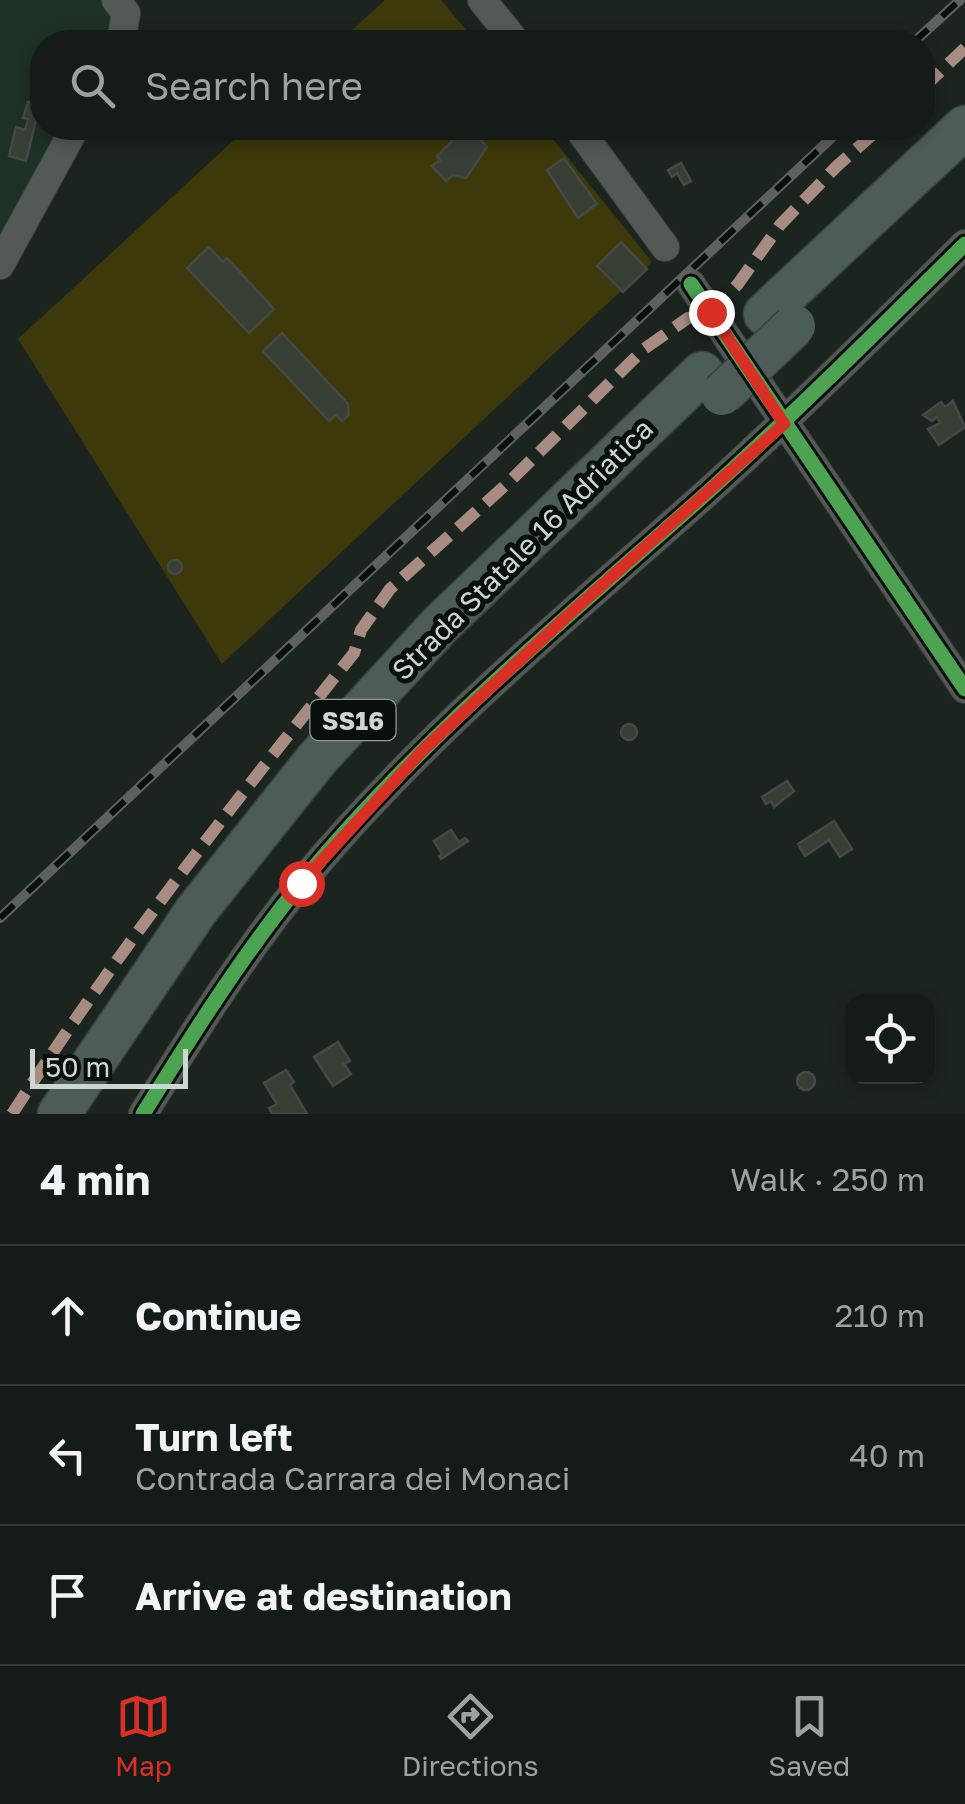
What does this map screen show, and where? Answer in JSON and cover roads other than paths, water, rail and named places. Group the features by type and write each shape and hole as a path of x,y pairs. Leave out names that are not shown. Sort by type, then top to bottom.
{"highway":[{"name":"Strada Statale 16 Adriatica","path":"780,320 965,127"},
{"name":"Strada Statale 16 Adriatica","path":"59,1114 196,911 317,759 439,626 780,320 965,165"},
{"name":"Strada Statale 16 Adriatica","path":"93,1114 211,934 334,778 456,646 712,383"}],"street":[{"path":"116,0 126,14 123,30"},
{"path":"482,0 506,30"},
{"path":"0,265 68,140"},
{"path":"587,140 665,248"},
{"path":"143,1114 209,1008 301,883 423,750 784,424 965,244"},
{"path":"691,284 965,689"}],"railway":[{"path":"927,30 960,0"},
{"path":"0,918 829,140"}]}
